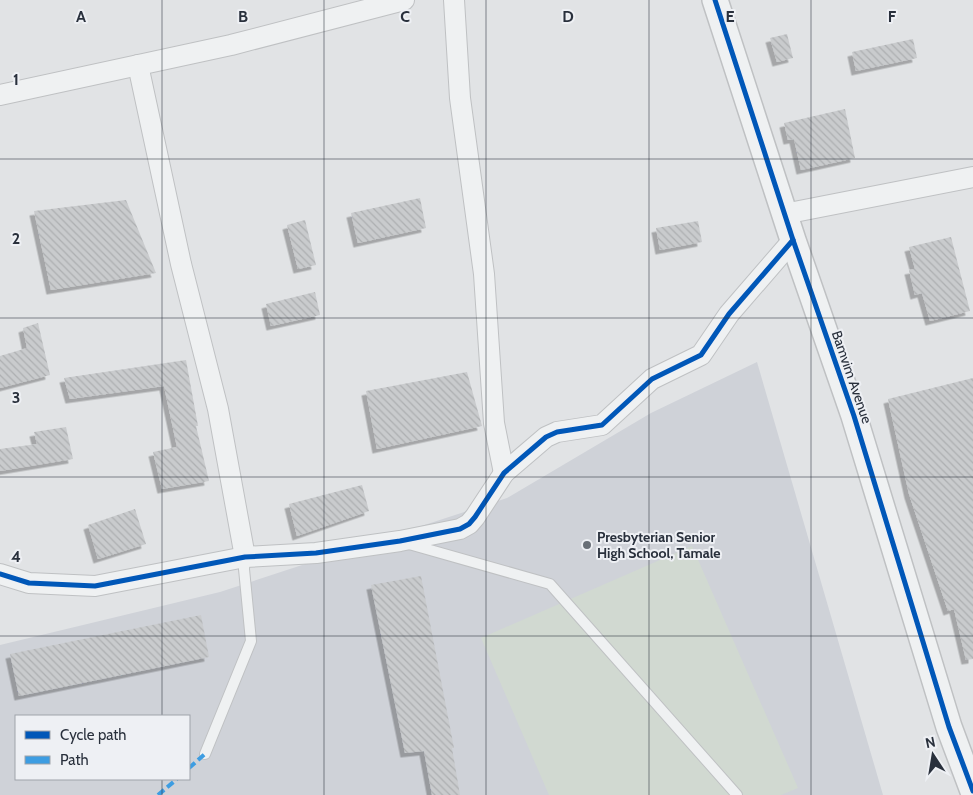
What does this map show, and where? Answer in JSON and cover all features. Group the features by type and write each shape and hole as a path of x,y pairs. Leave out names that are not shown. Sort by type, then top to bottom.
{"street":[{"path":"0,95 231,45 404,0"},
{"path":"454,0 460,98 484,274 494,423 504,473"},
{"name":"Bamvim Avenue","path":"715,0 792,240 854,416 949,727 973,791"},
{"path":"138,65 181,264 218,409 245,557"},
{"path":"784,214 973,177"},
{"path":"0,574 29,583 95,586 245,557 288,556 400,541 445,533 469,524 504,473 546,437 557,432 602,425 652,378 702,355 729,314 792,240"}],"lane":[{"path":"400,541 550,584 737,795"},
{"path":"205,754 251,641 244,569 245,557"}],"shaded area":[{"name":"Presbyterian Senior High School, Tamale","path":"757,362 883,795 0,795 0,645 220,592 507,498 651,413"},
{"path":"692,546 798,788 781,795 549,795 481,638"}],"building":[{"path":"787,34 793,58 777,62 770,38"},
{"path":"913,39 917,58 856,71 852,52"},
{"path":"845,109 855,158 801,170 794,139 788,140 784,123"},
{"path":"420,198 426,228 358,243 351,213"},
{"path":"126,200 156,273 51,290 34,211"},
{"path":"305,220 316,265 298,269 287,225"},
{"path":"698,221 702,242 660,250 656,228"},
{"path":"951,237 970,311 930,321 922,293 915,295 909,270 915,269 909,247"},
{"path":"315,292 320,315 271,326 266,304"},
{"path":"38,323 50,375 0,388 0,356 27,348 23,328"},
{"path":"186,360 198,426 196,426 209,481 162,489 153,452 177,447 164,386 70,399 64,378"},
{"path":"467,372 482,426 377,449 366,391"},
{"path":"973,378 973,659 966,660 954,609 948,611 909,494 888,399"},
{"path":"66,427 73,459 0,471 0,449 37,444 34,432"},
{"path":"362,485 369,511 297,536 289,504"},
{"path":"135,509 146,544 98,559 88,525"},
{"path":"421,576 454,748 452,748 460,795 432,795 424,751 405,753 371,585"},
{"path":"201,615 209,657 19,696 10,654"}],"marked path":[{"path":"190,767 205,754"},
{"path":"158,795 176,780"}],"cycle path":[{"path":"715,0 793,240 854,416 949,727 973,791"},
{"path":"0,574 29,583 95,586 245,557 316,553 400,541 460,529 469,524 475,517 504,473 546,437 557,432 602,425 652,379 701,355 729,314 793,240"}],"place":[{"name":"Presbyterian Senior High School, Tamale","path":"587,545"}]}
